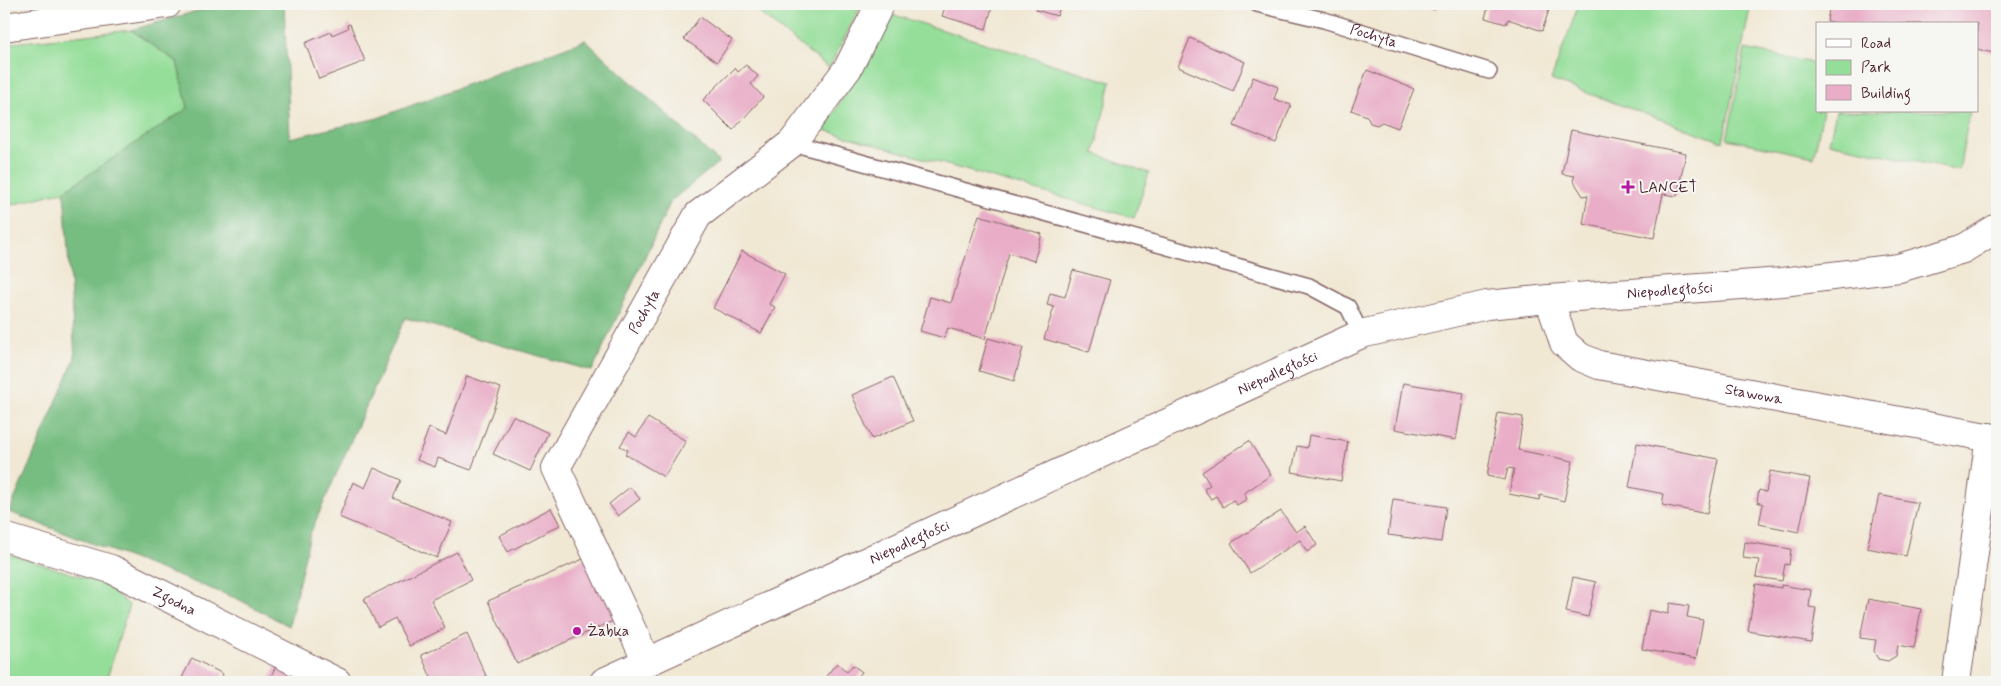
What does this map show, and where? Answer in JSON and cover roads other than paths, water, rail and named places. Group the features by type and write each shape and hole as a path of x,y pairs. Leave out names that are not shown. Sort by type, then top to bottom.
{"street":[{"path":"4,28 167,4"},
{"name":"Pochyła","path":"647,662 556,468 698,215 792,143 848,68 880,4"},
{"name":"Niepodległości","path":"604,682 1362,334 1423,318 1487,305 1782,282 1899,268 1963,249 1997,228"},
{"name":"Stawowa","path":"1549,299 1564,344 1580,357 1599,365 1986,437"},
{"path":"1956,682 1986,437"},
{"name":"Zgodna","path":"4,537 110,569 338,682"}],"lane":[{"name":"Pochyła","path":"1257,4 1324,20 1489,71"},
{"path":"792,143 1309,286 1348,307 1362,334"}],"place":[{"name":"LANCET","path":"1628,187"},
{"name":"Żabka","path":"577,631"}]}
